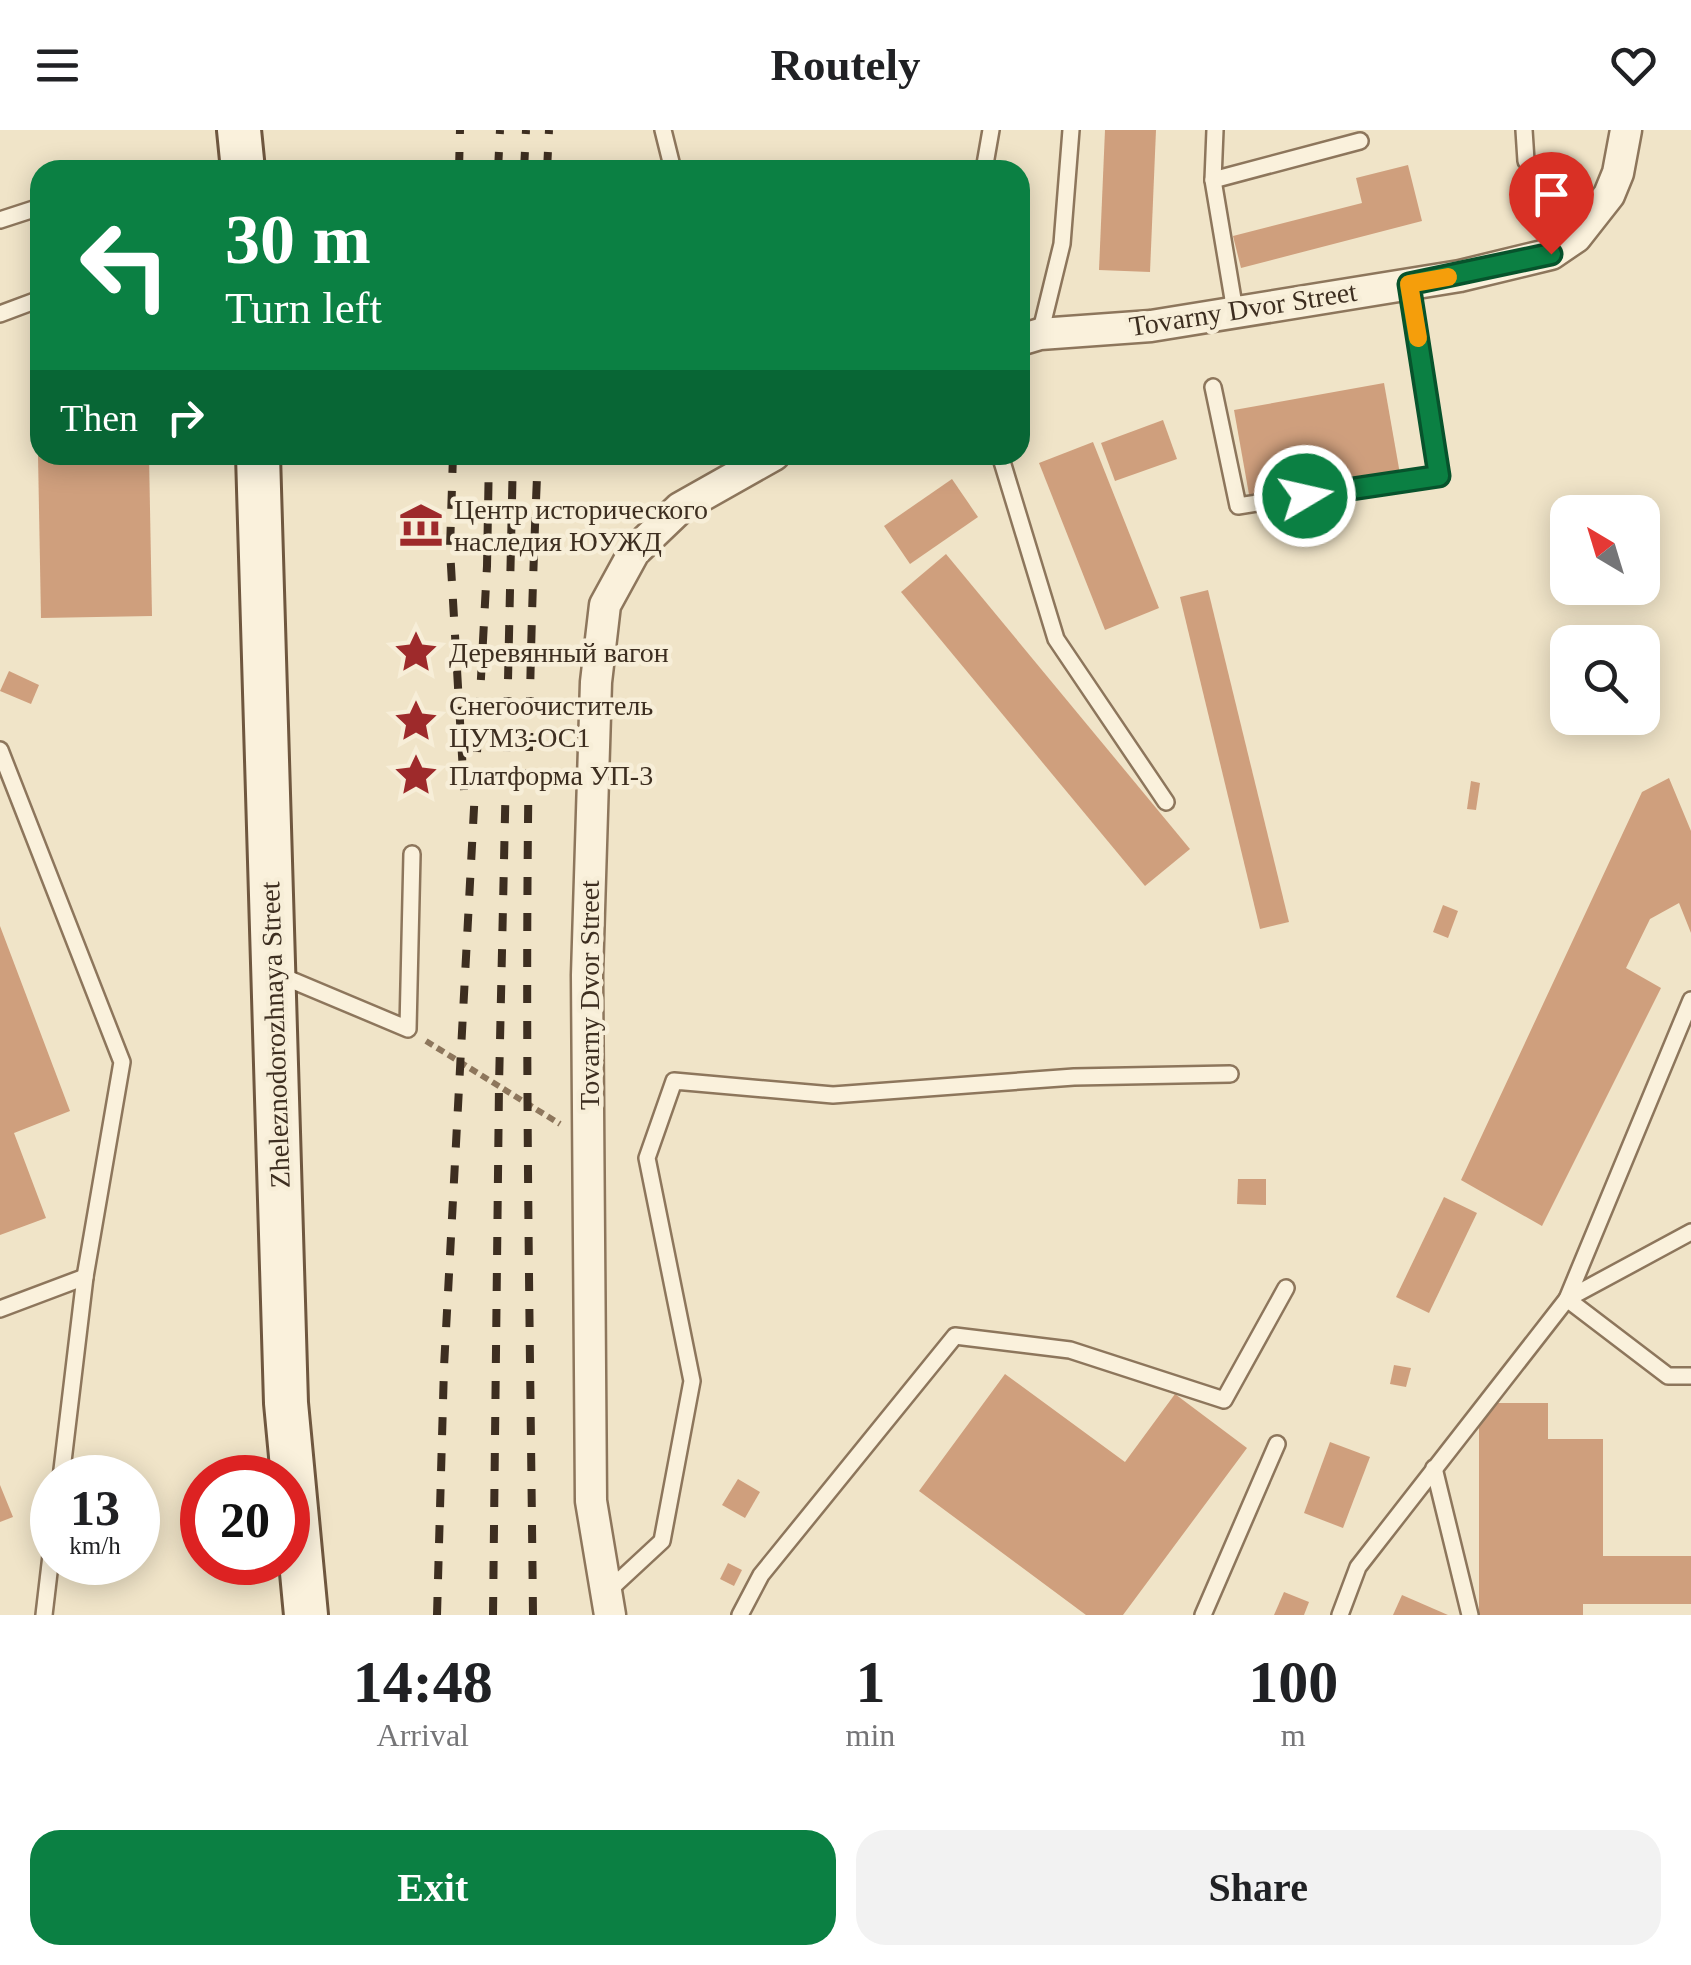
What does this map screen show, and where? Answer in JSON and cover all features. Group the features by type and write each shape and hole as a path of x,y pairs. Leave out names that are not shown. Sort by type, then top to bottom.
{"main road":[{"path":"239,130 242,160"},
{"name":"Zheleznodorozhnaya Street","path":"258,465 286,1404 306,1615"}],"street":[{"name":"Tovarny Dvor Street","path":"1030,337 1151,326 1409,284 1551,254 1576,237 1609,195 1618,173 1626,130"},
{"name":"Tovarny Dvor Street","path":"608,1604 591,1501 587,975 595,721 606,605 634,552 680,508 756,465"}],"lane":[{"path":"662,130 670,160"},
{"path":"986,160 991,130"},
{"path":"1030,337 1062,244 1071,130"},
{"path":"1214,130 1213,180 1235,311"},
{"path":"1524,130 1526,161"},
{"path":"1213,180 1360,141"},
{"path":"0,220 30,210"},
{"path":"1213,387 1238,506 1439,476 1409,284"},
{"path":"0,314 30,304"},
{"path":"1003,465 1056,639 1166,802"},
{"path":"0,750 122,1062 85,1277 64,1455"},
{"path":"273,972 408,1030 412,854"},
{"path":"1340,1615 1358,1567 1567,1300 1691,1000"},
{"path":"608,1604 662,1541 692,1382 648,1158 674,1081 833,1095 1074,1077 1230,1074"},
{"path":"1567,1300 1691,1232"},
{"path":"0,1309 85,1277"},
{"path":"740,1615 761,1575 955,1336 1070,1350 1224,1400 1286,1288"},
{"path":"1567,1300 1668,1376 1691,1376"},
{"path":"1203,1615 1278,1444"},
{"path":"1434,1468 1470,1615"},
{"path":"44,1615 48,1585"}],"path":[{"path":"408,1030 588,1142"}],"building":[{"path":"1105,130 1156,130 1150,272 1099,270"},
{"path":"1408,165 1422,221 1241,268 1233,236 1362,203 1356,178"},
{"path":"1384,383 1400,474 1250,500 1234,410"},
{"path":"1163,420 1177,459 1115,481 1101,443"},
{"path":"1093,442 1159,608 1105,630 1039,463"},
{"path":"38,465 149,465 152,616 41,618"},
{"path":"952,479 978,517 910,564 884,526"},
{"path":"946,554 1190,849 1145,886 901,592"},
{"path":"1208,590 1289,922 1260,929 1180,597"},
{"path":"9,671 39,685 31,704 0,691"},
{"path":"1669,778 1691,831 1691,933 1679,903 1650,919 1626,968 1661,988 1542,1226 1461,1180 1642,792"},
{"path":"1471,781 1480,783 1476,810 1467,809"},
{"path":"1443,905 1458,911 1448,938 1433,932"},
{"path":"0,926 70,1111 14,1133 46,1218 0,1235"},
{"path":"1238,1179 1266,1179 1266,1205 1237,1204"},
{"path":"1444,1197 1477,1213 1429,1313 1396,1297"},
{"path":"1394,1365 1411,1368 1406,1387 1390,1384"},
{"path":"1005,1374 1125,1462 1175,1394 1247,1448 1123,1615 1086,1615 919,1491"},
{"path":"1479,1403 1548,1403 1548,1439 1603,1439 1603,1556 1691,1556 1691,1604 1583,1604 1583,1615 1479,1615"},
{"path":"1330,1442 1370,1457 1343,1528 1304,1513"},
{"path":"738,1479 760,1492 745,1518 722,1505"},
{"path":"0,1485 13,1517 0,1522"},
{"path":"728,1563 742,1570 734,1586 720,1579"},
{"path":"1284,1592 1309,1602 1304,1615 1274,1615"},
{"path":"1402,1595 1448,1615 1393,1615"}],"railway":[{"path":"459,160 460,130"},
{"path":"498,160 500,130"},
{"path":"524,160 526,130"},
{"path":"548,160 549,130"},
{"path":"453,465 450,549 464,790"},
{"path":"437,1615 444,1367 487,566 489,465"},
{"path":"493,1615 499,1086 513,465"},
{"path":"533,1615 527,890 538,465"}],"slow traffic":[{"path":"1418,338 1409,284 1448,277"}],"place":[{"name":"Центр исторического наследия ЮУЖД","path":"421,525"},
{"name":"Деревянный вагон","path":"416,652"},
{"name":"Снегоочиститель ЦУМ3-ОС1","path":"416,721"},
{"name":"Платформа УП-3","path":"416,775"}],"route":[{"path":"1305,496 1439,476 1409,284 1551,254"}]}
